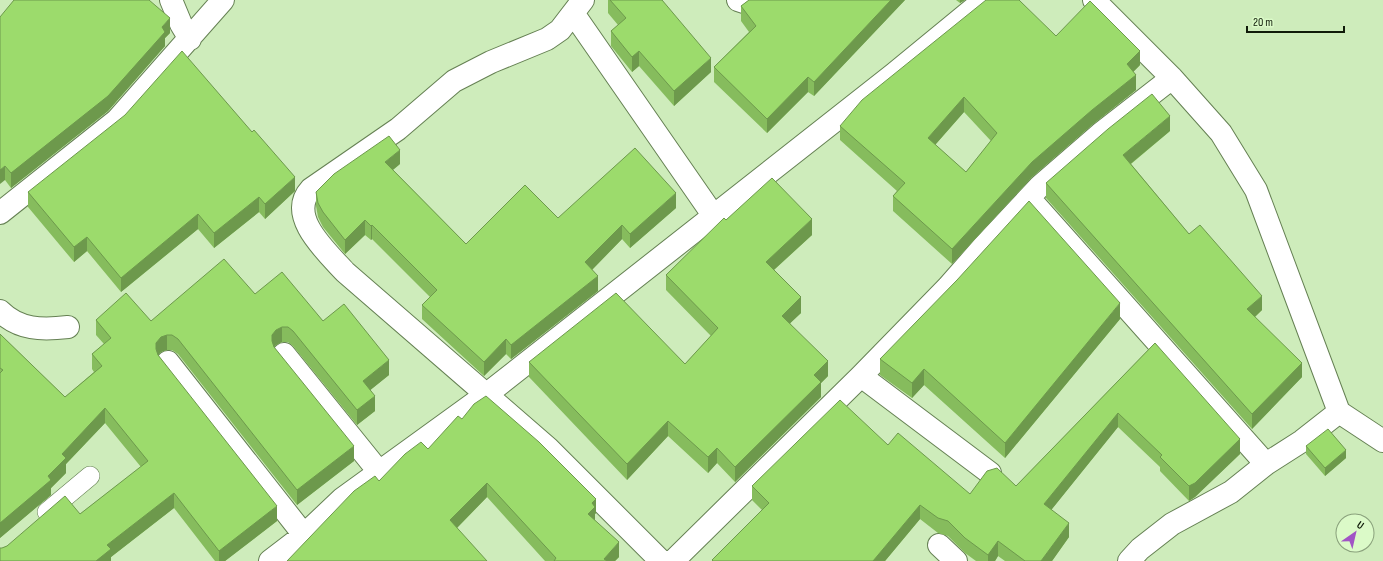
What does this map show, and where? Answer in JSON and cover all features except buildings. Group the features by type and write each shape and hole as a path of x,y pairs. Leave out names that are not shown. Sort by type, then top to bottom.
{"street":[{"path":"171,0 181,24 190,39"},
{"path":"0,213 117,120 223,0"},
{"path":"738,0 744,2 756,0"},
{"path":"270,561 304,535 342,499 487,394 894,74 984,0"},
{"path":"1094,0 1172,78 1221,134 1256,190 1339,412 1383,441"},
{"path":"660,561 548,448 345,272 318,242 306,222 304,200 311,189 398,129 454,81 492,62 547,39 560,30 578,6 713,215"},
{"path":"673,561 861,376 948,287 982,247 1029,198 1100,134 1172,78"},
{"path":"1029,198 1266,464"},
{"path":"0,311 7,318 30,328 48,330 68,327"},
{"path":"284,354 380,472"},
{"path":"168,362 304,535"},
{"path":"861,376 990,473"},
{"path":"1129,561 1140,549 1172,524 1231,492 1266,464 1302,441 1339,412"},
{"path":"939,545 956,561"}],"lane":[{"path":"36,522 90,476"}]}
